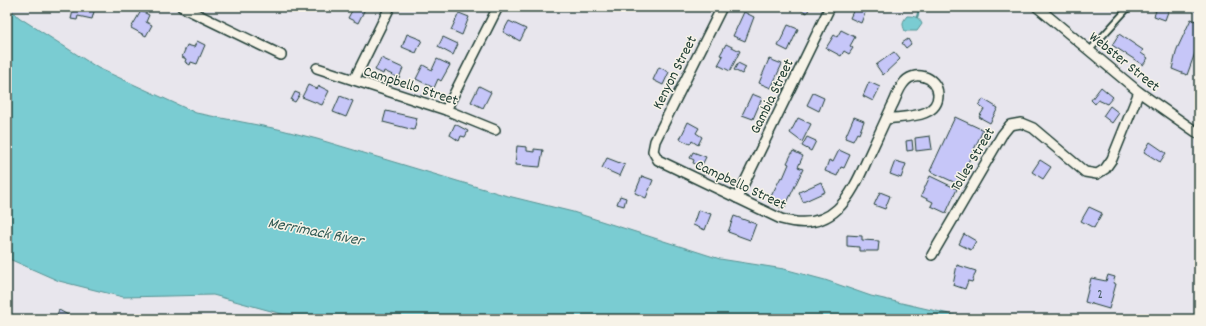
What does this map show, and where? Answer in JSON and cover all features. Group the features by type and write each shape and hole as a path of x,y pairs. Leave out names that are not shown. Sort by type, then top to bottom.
{"street":[{"path":"354,80 390,7"},
{"path":"446,110 498,7"},
{"name":"Kenyon Street","path":"653,151 655,141 722,7"},
{"name":"Gambia Street","path":"737,198 830,7"},
{"name":"Webster Street","path":"1037,7 1139,92 1198,130"},
{"path":"187,8 281,55"},
{"name":"Campbello Street","path":"317,68 446,110 495,130"},
{"name":"Campbello Street","path":"653,151 658,160 780,219 792,222 807,222 829,215 848,199 900,89 908,79 919,75 926,77 935,84 938,96 936,103 928,112 886,119"},
{"name":"Tolles Street","path":"932,255 1002,135 1010,125 1021,123 1033,128 1085,172 1097,174 1105,169 1112,159 1139,92"}],"lane":[{"path":"1089,50 1129,7"}],"water":[{"name":"Merrimack River","path":"7,7 20,18 98,68 196,113 278,129 317,139 504,195 573,212 720,259 784,269 825,280 871,296 971,319 300,319 213,295 123,297 59,281 7,258"},
{"path":"907,16 916,17 920,20 922,24 917,31 905,31 903,23"}],"building":[{"path":"74,7 95,8 92,19 78,16 77,20 71,19"},
{"path":"354,7 366,7 358,23 348,18"},
{"path":"796,7 810,7 807,13"},
{"path":"855,7 866,10 861,23 850,18"},
{"path":"1147,7 1162,7 1169,9 1165,20 1154,16 1156,11"},
{"path":"141,11 149,15 146,22 152,25 146,36 131,28"},
{"path":"744,12 754,17 745,41 733,36"},
{"path":"459,13 469,17 462,35 451,30"},
{"path":"1191,19 1199,22 1199,42 1187,75 1172,69 1177,49"},
{"path":"509,21 526,29 520,41 503,32"},
{"path":"788,25 798,29 788,51 778,46"},
{"path":"841,30 855,37 850,46 853,48 849,54 844,51 841,56 826,48 834,35 837,37"},
{"path":"407,34 422,40 416,53 402,47"},
{"path":"1119,34 1143,50 1141,53 1148,58 1143,65 1112,45"},
{"path":"443,37 458,44 453,55 438,47"},
{"path":"908,39 911,44 906,48 902,43"},
{"path":"197,41 205,45 197,64 191,62 190,65 185,62 186,59 182,57 187,45 194,47"},
{"path":"726,44 740,51 730,71 718,65 723,56 720,55"},
{"path":"894,52 900,59 883,75 876,65"},
{"path":"381,58 403,68 399,78 384,71 383,74 375,70"},
{"path":"437,59 450,65 441,81 438,79 434,88 416,79 423,65 432,70"},
{"path":"769,59 782,64 771,88 759,83"},
{"path":"738,63 746,67 742,74 734,70"},
{"path":"659,67 669,72 663,85 653,80"},
{"path":"869,82 880,87 873,101 863,96"},
{"path":"308,85 317,89 319,86 329,91 322,105 302,97"},
{"path":"479,86 491,92 483,108 471,102"},
{"path":"1101,87 1113,97 1107,104 1098,100 1095,104 1091,100"},
{"path":"295,92 300,94 295,102 291,100"},
{"path":"813,93 824,98 819,111 807,105"},
{"path":"752,94 762,98 753,119 742,115"},
{"path":"340,96 353,101 346,117 333,112"},
{"path":"983,99 998,108 990,123 979,117 984,109 979,106"},
{"path":"1110,106 1119,113 1112,123 1103,116"},
{"path":"386,111 417,118 414,130 383,122"},
{"path":"854,117 864,121 859,134 857,133 853,141 845,138"},
{"path":"955,117 983,130 958,184 930,171"},
{"path":"798,118 811,124 802,142 790,133"},
{"path":"688,122 699,128 696,133 702,137 698,145 692,141 690,144 680,139"},
{"path":"455,124 468,131 465,137 461,136 459,141 450,135"},
{"path":"930,136 932,149 916,151 915,138"},
{"path":"807,137 816,141 811,151 802,146"},
{"path":"912,140 913,150 907,151 906,141"},
{"path":"1150,142 1166,153 1160,162 1144,152"},
{"path":"517,146 527,147 527,151 534,152 534,149 543,150 540,167 515,165"},
{"path":"839,150 850,155 844,168 841,167 837,176 825,171 829,160 833,162"},
{"path":"793,151 803,156 798,167 803,169 784,209 768,202 781,177 783,178 789,164 787,163"},
{"path":"693,152 706,157 701,167 693,163 694,160 690,158"},
{"path":"607,158 625,165 620,176 602,168"},
{"path":"1040,160 1051,167 1043,179 1032,172"},
{"path":"895,161 906,164 901,178 890,174"},
{"path":"642,176 653,180 646,198 635,193"},
{"path":"930,176 957,189 946,213 931,206 933,202 921,196"},
{"path":"821,182 825,192 803,202 799,192"},
{"path":"880,192 890,196 885,209 874,205"},
{"path":"620,196 626,198 624,206 617,204"},
{"path":"1089,207 1102,213 1094,228 1081,221"},
{"path":"698,210 711,214 705,230 693,225"},
{"path":"734,216 756,224 750,240 728,232"},
{"path":"964,234 976,241 971,250 959,244"},
{"path":"847,235 862,236 862,240 879,241 878,251 859,251 859,247 847,246"},
{"path":"957,265 976,271 972,282 968,281 965,289 953,285"},
{"path":"1108,275 1115,277 1113,283 1116,284 1109,309 1085,302 1091,278 1106,281"},
{"path":"59,310 68,315 66,319 55,319"}],"waterway":[{"path":"917,17 920,7"}]}
